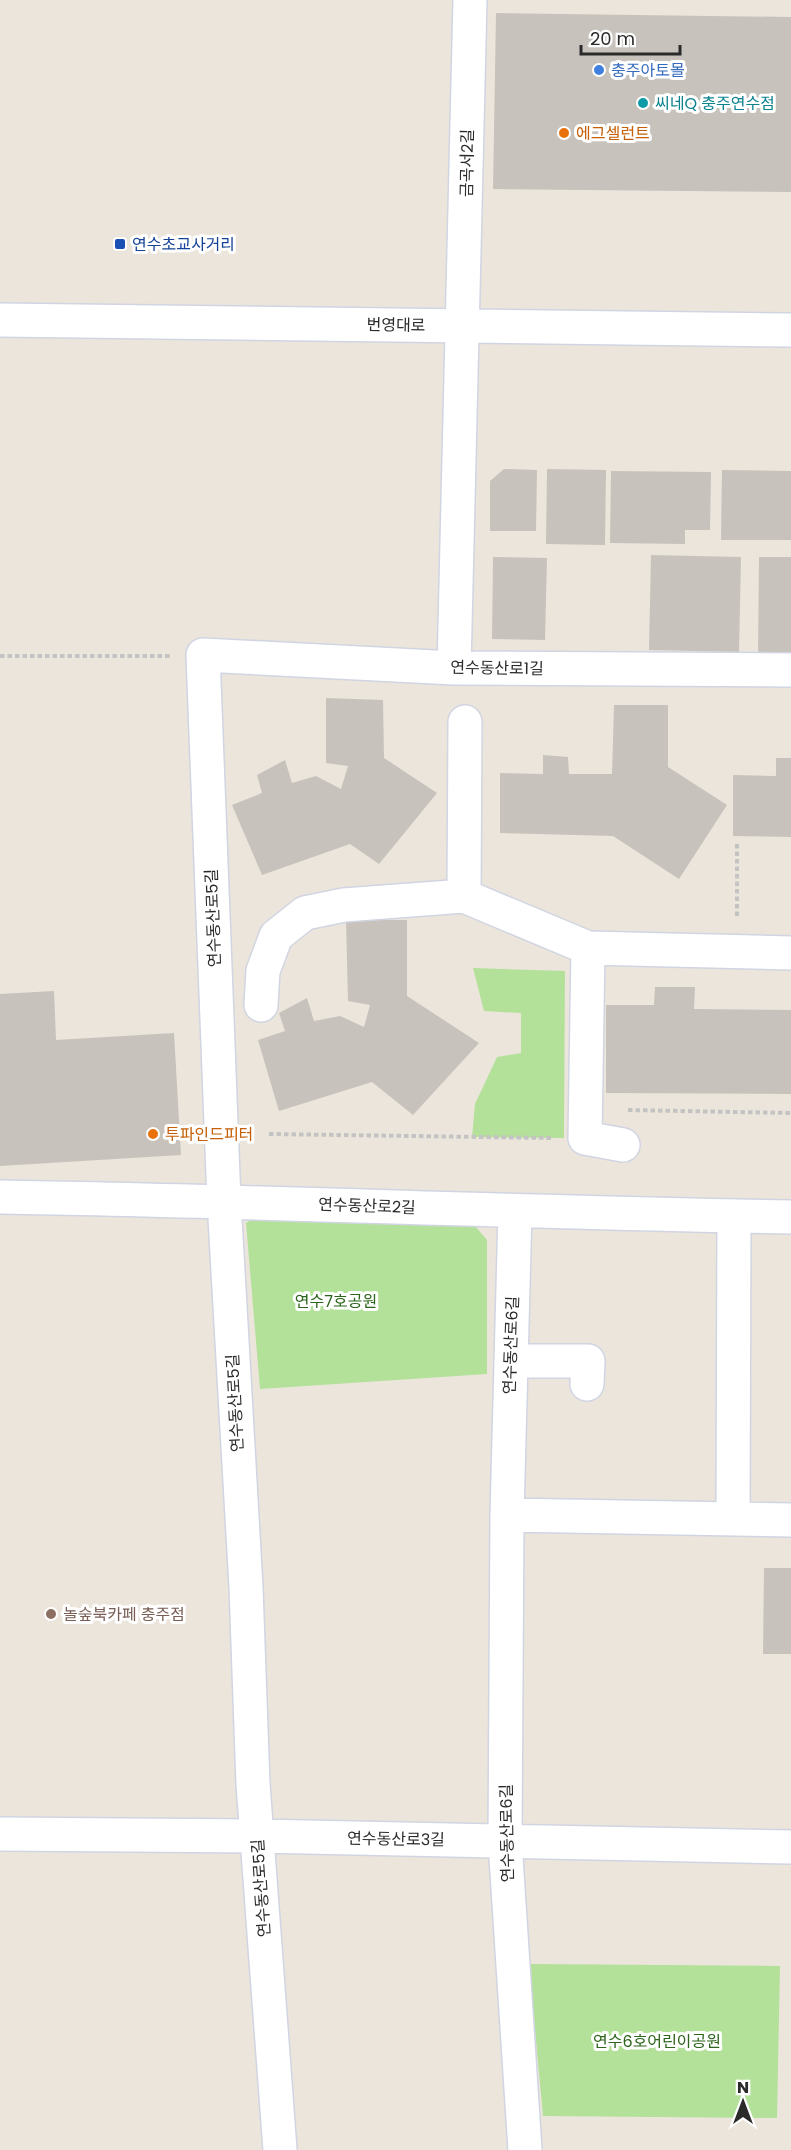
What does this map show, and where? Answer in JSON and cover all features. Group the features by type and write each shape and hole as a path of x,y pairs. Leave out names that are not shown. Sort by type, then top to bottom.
{"street":[{"name":"금곡서2길","path":"454,668 470,0"},
{"name":"번영대로","path":"0,320 791,330"},
{"name":"연수동산로1길","path":"203,655 454,668 791,670"},
{"name":"연수동산로5길","path":"203,655 224,1201 246,1587 253,1784 280,2150"},
{"path":"464,896 465,722"},
{"path":"261,1005 263,971 276,936 305,914 344,905 464,896 588,948 791,953"},
{"path":"588,948 585,1123 623,1145"},
{"name":"연수동산로2길","path":"0,1197 791,1217"},
{"name":"연수동산로6길","path":"515,1211 507,1515 505,1842 525,2150"},
{"path":"733,1519 734,1216"},
{"path":"511,1361 588,1361 587,1384"},
{"path":"507,1515 791,1520"},
{"name":"연수동산로3길","path":"0,1834 258,1836 791,1847"}],"path":[{"path":"0,656 203,655"},
{"path":"737,844 737,923"},
{"path":"269,1134 791,1113"}],"green space":[{"path":"473,968 565,971 564,1138 472,1137 475,1104 497,1057 521,1053 521,1013 484,1011"},
{"name":"연수7호공원","path":"259,1215 475,1226 487,1240 487,1374 260,1389 246,1223"},
{"name":"연수6호어린이공원","path":"529,1964 780,1966 777,2118 543,2116"}],"building":[{"name":"씨네Q 충주연수점","path":"496,13 791,17 791,192 493,189"},
{"path":"504,469 537,470 536,531 490,531 490,481"},
{"path":"547,469 606,470 605,545 546,544"},
{"path":"722,470 791,471 791,540 721,540"},
{"path":"611,471 711,472 710,530 685,530 685,544 610,543"},
{"path":"651,555 741,557 739,652 649,650"},
{"path":"493,557 547,558 545,640 492,639"},
{"path":"759,557 791,557 791,655 758,655"},
{"path":"326,698 383,700 384,758 437,793 379,864 350,844 262,875 232,805 262,793 257,775 285,760 292,783 316,776 341,789 348,766 326,763"},
{"path":"614,705 668,705 668,767 727,805 679,879 613,836 500,833 500,773 543,774 543,755 568,757 569,774 612,774"},
{"path":"776,758 791,758 791,837 733,836 733,775 776,776"},
{"path":"346,920 407,920 407,996 479,1043 413,1115 372,1082 279,1111 258,1040 285,1031 279,1013 307,998 314,1021 340,1016 364,1027 370,1005 348,1001"},
{"path":"655,987 695,987 694,1009 791,1010 791,1094 606,1093 606,1005 654,1005"},
{"path":"54,991 56,1040 174,1033 181,1155 0,1166 0,994"},
{"path":"764,1568 791,1568 791,1654 763,1654"}],"place":[{"name":"충주아토몰","path":"599,70"},
{"name":"씨네Q 충주연수점","path":"643,103"},
{"name":"에그셀런트","path":"564,133"},
{"name":"연수초교사거리","path":"120,244"},
{"name":"투파인드피터","path":"153,1134"},
{"name":"놀숲북카페 충주점","path":"51,1614"}]}
